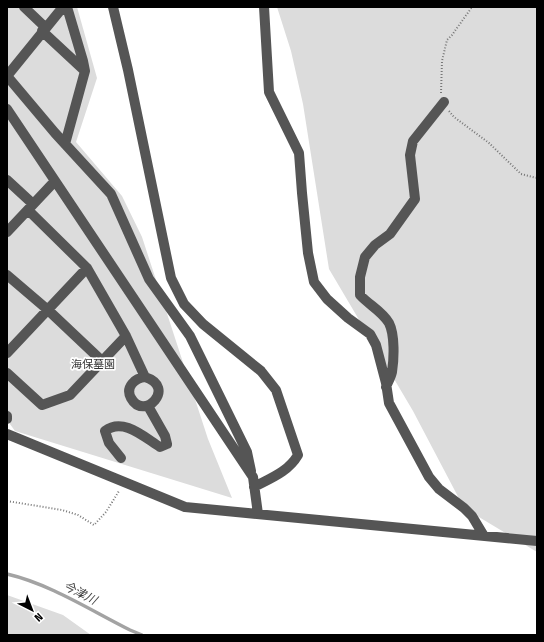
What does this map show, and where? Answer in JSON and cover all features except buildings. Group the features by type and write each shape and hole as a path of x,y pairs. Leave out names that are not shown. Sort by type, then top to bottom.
{"street":[{"path":"24,7 85,71"},
{"path":"63,7 7,76 65,144 111,194 149,279 190,336 247,452 258,514"},
{"path":"65,144 85,71 67,7"},
{"path":"113,7 128,70 171,278 184,304 203,324 261,371 276,390 298,455 294,462 284,471 253,482"},
{"path":"264,7 269,92 299,153 308,246 314,282 327,299 348,318 370,334 376,345 389,403 429,477 439,490 464,508 472,516 484,536"},
{"path":"386,387 391,373 393,344 389,324 378,310 368,304 360,295 360,277 365,257 376,245 390,234 415,199 410,155 413,141 444,102"},
{"path":"7,109 253,482"},
{"path":"7,180 87,268 126,336 146,377"},
{"path":"7,232 55,181"},
{"path":"7,353 87,268"},
{"path":"7,274 102,361"},
{"path":"7,373 42,405 70,395 126,336"},
{"path":"146,377 155,382 159,393 157,399 148,406 137,405 132,401 129,390 135,380 146,377"},
{"path":"121,458 109,443 105,431 114,426 125,426 160,447 167,444 165,436 148,406"},
{"path":"7,434 185,506 537,541"}],"path":[{"path":"472,7 447,40 442,60 441,97 447,109 454,117 489,143 521,174 537,178"},
{"path":"7,501 62,510 78,515 94,524 106,512 125,482"}],"green space":[{"name":"海保墓園","path":"7,7 77,7 97,78 76,142 122,196 142,237 208,439 232,498 15,431 7,420"},
{"path":"277,7 537,7 537,552 464,508 413,411 329,269 303,104 291,51"},
{"path":"7,595 63,615 91,635 7,635"}],"waterway":[{"name":"今津川","path":"7,574 39,584 70,598 142,635"}]}
